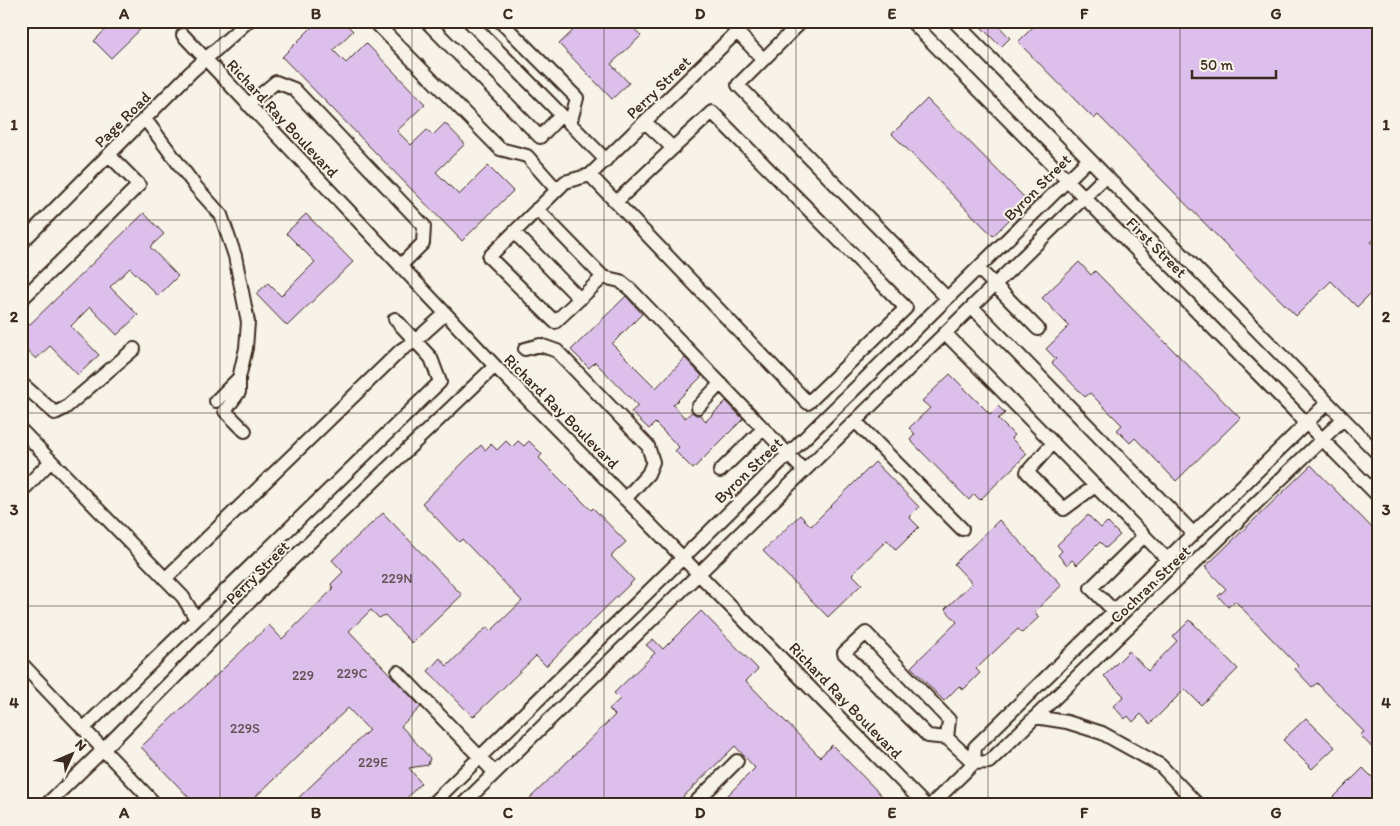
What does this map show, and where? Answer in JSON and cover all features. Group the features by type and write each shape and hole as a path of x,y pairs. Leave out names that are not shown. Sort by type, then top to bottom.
{"street":[{"name":"Page Road","path":"21,243 144,119 248,21"},
{"path":"374,21 500,149 527,156 557,190"},
{"path":"426,21 540,137 565,119 576,98 500,21"},
{"path":"469,21 606,160"},
{"name":"Perry Street","path":"590,175 748,21"},
{"path":"802,21 738,84 947,298"},
{"name":"First Street","path":"911,21 1379,497"},
{"name":"First Street","path":"954,21 1088,160 1379,455"},
{"path":"737,32 763,59"},
{"name":"Richard Ray Boulevard","path":"182,34 494,366 926,805"},
{"path":"248,105 276,82 294,89 424,226 423,243 400,266"},
{"path":"603,277 555,322 489,256 565,182 590,175 808,403 906,308 712,112 616,202"},
{"path":"144,119 221,215 235,256 248,322 239,392 225,411 245,431"},
{"path":"645,122 673,148"},
{"path":"23,295 139,185 109,155"},
{"name":"Byron Street","path":"431,805 1088,160"},
{"path":"462,805 1105,177"},
{"path":"537,209 603,277 620,281 631,290 804,471"},
{"path":"514,232 580,299"},
{"path":"978,268 1038,329"},
{"path":"972,307 1193,533"},
{"path":"165,579 401,350 415,341 445,314"},
{"path":"83,729 440,382 432,358 395,319"},
{"path":"946,333 1167,559"},
{"path":"524,349 540,345 557,351 648,446 653,462 648,474 625,499"},
{"path":"21,383 54,413 65,408 134,349"},
{"name":"Perry Street","path":"46,805 283,568 494,366"},
{"path":"216,401 240,378"},
{"path":"698,407 720,384"},
{"path":"849,394 866,411"},
{"name":"Cochran Street","path":"974,763 975,747 1327,403"},
{"name":"Cochran Street","path":"932,805 974,763 989,762 1343,419"},
{"path":"855,421 962,529"},
{"path":"720,471 763,429"},
{"path":"21,430 183,597 196,619"},
{"path":"1053,443 1027,472 1064,508 1095,486"},
{"path":"24,483 51,461"},
{"path":"1114,611 1092,588 1144,536"},
{"path":"947,738 949,720 866,633 844,653 928,736 947,738 974,763"},
{"path":"21,663 156,805"},
{"path":"574,664 590,680"},
{"path":"398,672 495,773"},
{"path":"1036,717 1067,722 1102,733 1160,765 1198,805"},
{"path":"693,805 737,761"}],"building":[{"path":"114,21 149,21 111,58 94,41"},
{"path":"318,21 343,21 353,31 333,50 346,63 366,43 425,104 397,131 411,145 427,130 433,135 445,123 465,144 436,172 459,195 488,166 513,191 462,241 282,57"},
{"path":"583,21 627,21 641,36 611,64 629,83 612,99 559,44"},
{"path":"984,21 994,21 1010,38 1001,47 980,26"},
{"path":"1039,21 1379,21 1379,235 1371,242 1379,250 1379,285 1357,307 1331,281 1296,316 1098,115 1094,119 1018,42"},
{"path":"927,99 1028,201 993,236 892,134"},
{"path":"144,213 164,234 150,247 178,276 158,296 130,268 110,287 138,315 117,335 90,307 71,326 99,355 78,375 50,346 36,359 21,345 21,333"},
{"path":"306,214 353,262 287,326 256,294 268,283 281,296 315,262 286,233"},
{"path":"1079,262 1091,275 1095,271 1240,418 1176,481 1135,438 1130,443 1117,430 1122,425 1090,393 1085,397 1052,363 1056,359 1046,349 1069,326 1042,298"},
{"path":"626,296 642,314 612,344 656,388 685,358 702,376 673,405 685,418 692,412 700,415 706,421 726,401 743,419 693,469 675,451 679,447 655,423 649,429 631,412 638,406 595,362 589,368 571,350"},
{"path":"950,374 990,414 998,406 1005,413 998,419 1014,435 1011,438 1027,454 980,500 974,494 969,500 910,440 915,434 909,428 930,408 922,401"},
{"path":"506,441 512,447 518,441 524,446 529,441 542,454 539,458 591,510 593,508 626,542 611,556 634,580 546,666 536,656 473,717 428,671 440,658 447,666 487,627 491,631 522,601 462,539 459,542 422,503 481,445 485,450 491,444 497,450"},
{"path":"875,462 919,507 909,517 919,527 896,550 887,540 852,574 862,584 828,617 763,551 800,515 811,526"},
{"path":"1311,465 1379,535 1379,755 1360,735 1364,732 1317,683 1312,687 1295,669 1298,666 1235,601 1228,607 1218,596 1226,589 1205,567"},
{"path":"383,513 462,595 412,643 385,615 379,618 371,610 349,631 421,707 401,726 430,758 428,765 409,768 421,783 400,805 291,805 369,730 348,708 247,805 196,805 141,747 269,625 282,639 333,589 331,584 343,572 332,560"},
{"path":"1088,515 1101,528 1107,522 1120,535 1106,548 1100,542 1077,565 1072,560 1067,565 1058,555 1062,551 1057,545"},
{"path":"999,520 1062,585 1034,612 1039,617 1022,633 1018,629 976,669 980,673 963,690 959,686 944,701 911,667 957,622 945,609 972,583 954,564"},
{"path":"701,611 758,669 746,681 820,757 832,745 891,805 718,805 755,768 735,746 675,805 523,805 615,715 609,709 620,699 614,693 655,653 646,645 653,639 663,649"},
{"path":"1190,620 1238,669 1201,705 1185,689 1150,724 1141,714 1133,722 1128,716 1125,719 1113,706 1124,696 1104,676 1129,651 1148,671 1177,641 1173,637"},
{"path":"1306,718 1335,747 1312,769 1283,740"},
{"path":"1363,768 1379,784 1379,800 1374,805 1361,805 1355,798 1349,805 1326,805"}]}
